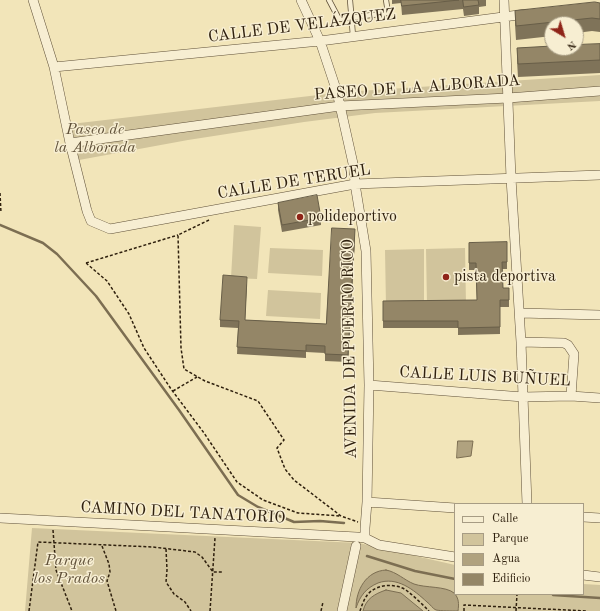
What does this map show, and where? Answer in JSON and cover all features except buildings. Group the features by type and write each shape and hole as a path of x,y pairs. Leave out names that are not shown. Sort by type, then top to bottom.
{"street":[{"path":"33,0 54,67 70,143"},
{"name":"AVENIDA DE PUERTO RICO","path":"301,0 320,41 337,92 354,168 355,184 366,251 369,384 365,538"},
{"path":"504,0 511,178 520,313 528,503"},
{"name":"CALLE DE VELÁZQUEZ","path":"54,67 320,41 536,12"},
{"name":"PASEO DE LA ALBORADA","path":"70,143 340,106 508,98 600,91"},
{"name":"CALLE DE TERUEL","path":"70,143 87,211 91,221 110,229 355,184 600,175"},
{"path":"520,313 600,315"},
{"path":"521,342 564,343 568,345 574,354 571,396"},
{"name":"CALLE LUIS BUÑUEL","path":"369,384 523,397 571,396 600,398"},
{"path":"367,502 454,508"},
{"path":"584,517 600,518"},
{"name":"CAMINO DEL TANATORIO","path":"0,518 365,538 379,545 454,557"},
{"path":"342,611 356,546"},
{"path":"584,575 600,577"}],"lane":[{"path":"329,0 339,19 352,19 388,13 386,0"},
{"path":"350,0 354,36"}],"path":[{"path":"0,193 1,213"},
{"path":"211,220 178,235 86,263 107,281 129,314 144,348 237,482 263,500 298,513 341,516 358,522"},
{"path":"178,235 181,348 184,369 217,386 258,401 284,440 277,448 285,469 294,480 341,516"},
{"path":"173,391 197,377"},
{"path":"53,521 56,570 72,611"},
{"path":"210,611 216,530"},
{"path":"29,611 38,542 54,544 153,547 195,552 202,557 213,572"},
{"path":"101,545 109,564 110,572 107,581 116,611"},
{"path":"166,549 166,582 174,594 185,602 191,611"},
{"path":"213,572 223,572"},
{"path":"360,611 362,602 369,593 381,586 393,586 405,590 429,611"},
{"path":"516,611 517,595"},
{"path":"321,611 323,602"},
{"path":"464,611 464,605 586,611"}],"green space":[{"name":"Paseo de la Alborada","path":"600,75 600,101 375,113 304,122 188,140 79,160 71,124 344,92"},
{"path":"234,225 261,227 257,279 231,278"},
{"path":"270,248 323,250 322,276 268,273"},
{"name":"pista deportiva","path":"465,248 466,305 427,305 426,249"},
{"name":"pista deportiva","path":"424,249 424,306 386,306 385,250"},
{"path":"268,290 321,293 320,319 266,316"},
{"name":"Parque los Prados","path":"32,528 359,543 454,565 454,595 584,595 584,584 600,585 600,611 25,611"}],"water":[{"path":"458,441 473,441 471,456 457,458"},
{"path":"386,570 394,572 414,584 446,589 454,593 458,599 458,611 436,610 422,597 405,585 392,581 385,581 370,587 359,600 356,608 356,601 360,588 368,578 379,571"},
{"path":"386,590 401,593 423,611 363,611 368,600 378,593"}],"waterway":[{"path":"0,225 43,243 57,254 96,296 179,410 238,495 258,507 294,522 320,521 344,523"},
{"path":"367,556 415,571 454,579"},
{"path":"553,595 600,598"}],"place":[{"name":"polideportivo","path":"300,217"},
{"name":"pista deportiva","path":"446,277"}]}
